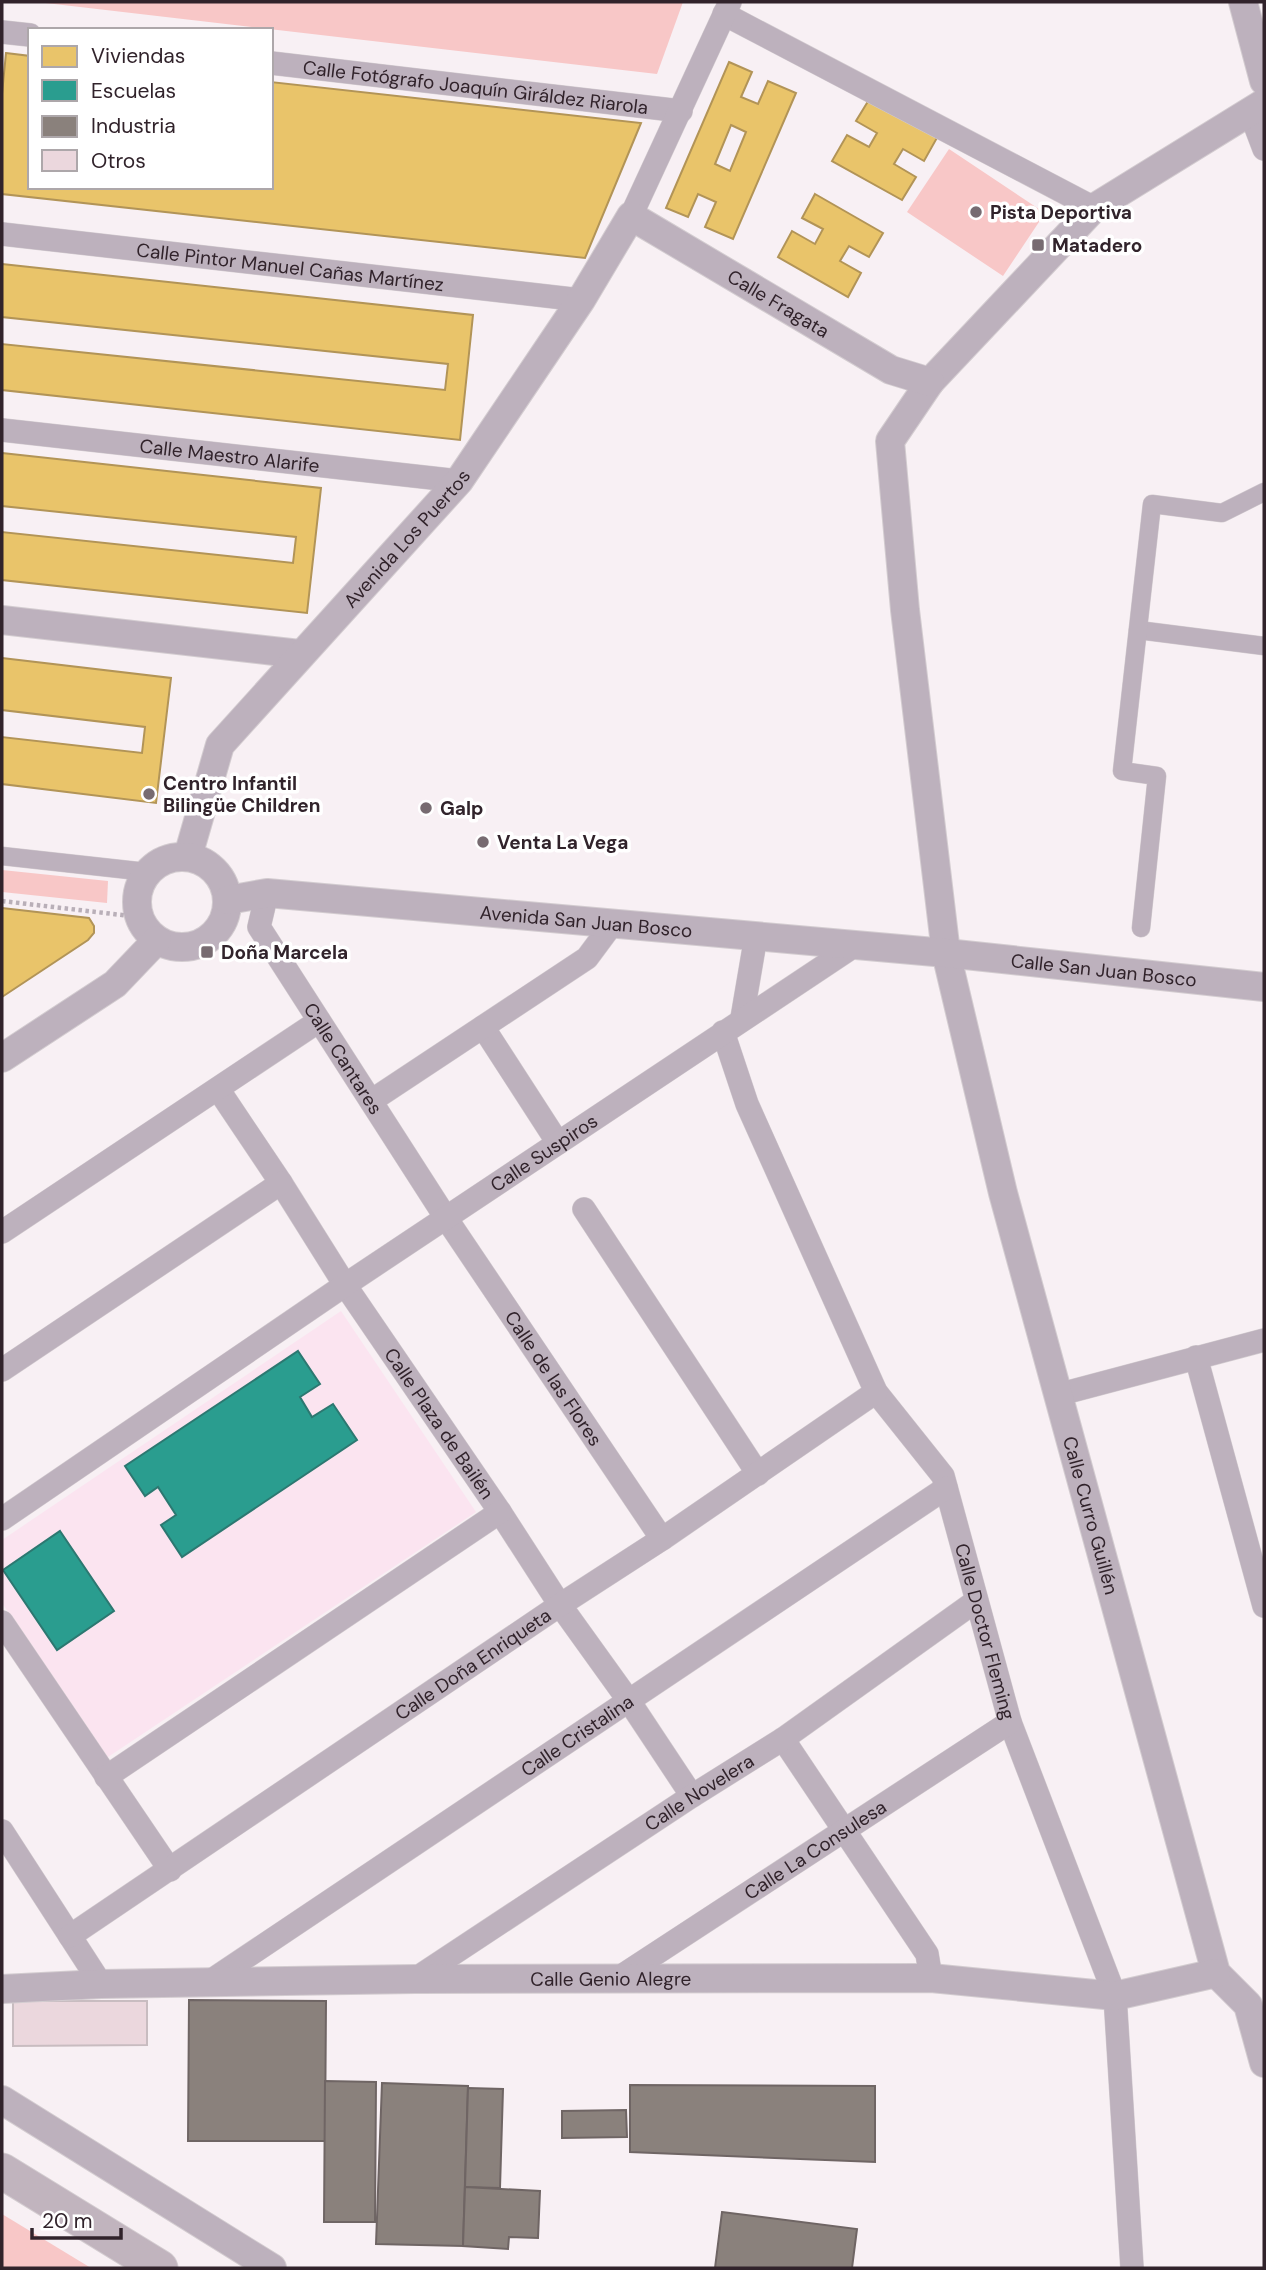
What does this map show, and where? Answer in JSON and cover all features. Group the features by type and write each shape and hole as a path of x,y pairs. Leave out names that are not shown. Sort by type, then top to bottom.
{"main road":[{"path":"2,2171 160,2268"}],"street":[{"path":"1243,2 1264,81"},
{"path":"631,216 727,8 1094,208"},
{"path":"2,32 28,35"},
{"name":"Calle Fotógrafo Joaquín Giráldez Riarola","path":"273,63 681,111"},
{"path":"1257,108 1264,149"},
{"name":"Calle Curro Guillén","path":"1257,108 1094,208 930,382 890,442 905,610 946,953 1003,1193 1216,1973 1248,2005 1263,2056"},
{"name":"Avenida Los Puertos","path":"188,856 220,745 459,481 581,300 631,216"},
{"name":"Calle Fragata","path":"631,216 891,370 930,382"},
{"name":"Calle Pintor Manuel Cañas Martínez","path":"2,234 581,300"},
{"name":"Calle Maestro Alarife","path":"2,430 459,481"},
{"path":"1141,928 1157,776 1122,771 1152,504 1222,513 1264,492"},
{"path":"2,620 300,654"},
{"path":"1138,630 1264,646"},
{"path":"2,856 147,872"},
{"path":"188,856 204,861 216,871 224,884 228,900 226,914 211,938 198,945 170,946 157,940 146,930 139,917 139,886 147,872 159,862 188,856"},
{"name":"Avenida San Juan Bosco","path":"228,900 267,893 946,953"},
{"name":"Calle Cantares","path":"267,893 259,927 446,1218"},
{"path":"371,1101 587,958 613,923"},
{"path":"732,1025 756,936"},
{"path":"2,1058 115,984 157,940"},
{"name":"Calle Suspiros","path":"345,1285 854,946"},
{"name":"Calle San Juan Bosco","path":"946,953 1264,987"},
{"path":"2,1232 319,1021"},
{"name":"Calle Doctor Fleming","path":"732,1025 747,1104 876,1392 943,1476 1010,1722 1115,1996 1132,2268"},
{"path":"483,1027 558,1143"},
{"name":"Calle Plaza de Bailén","path":"106,1777 500,1512 345,1285 218,1089"},
{"path":"2,1370 281,1183"},
{"path":"583,1209 758,1474"},
{"name":"Calle de las Flores","path":"446,1218 662,1539"},
{"path":"2,1519 345,1285"},
{"path":"1057,1395 1264,1340"},
{"path":"1196,1357 1264,1606"},
{"name":"Calle Doña Enriqueta","path":"70,1936 662,1539 876,1392"},
{"name":"Calle Cristalina","path":"209,1982 946,1488"},
{"path":"500,1512 560,1605 629,1701 692,1796"},
{"name":"Calle Novelera","path":"415,1979 783,1739 976,1601"},
{"path":"2,1622 170,1870"},
{"name":"Calle La Consulesa","path":"620,1977 1010,1722"},
{"path":"783,1739 927,1954 931,1978"},
{"path":"2,1831 101,1984"},
{"name":"Calle Genio Alegre","path":"2,1989 101,1984 415,1979 931,1978 1115,1996 1216,1973"},
{"path":"2,2100 272,2268"}],"path":[{"path":"2,901 139,917"}],"shaded area":[{"path":"37,2 683,2 657,74"},
{"name":"Pista Deportiva","path":"949,149 1045,213 1003,276 907,212"},
{"path":"2,870 108,881 107,903 2,892"},
{"path":"341,1311 476,1512 105,1759 2,1603 2,1540"},
{"path":"2,2214 91,2268 2,2268"}],"building: Viviendas":[{"path":"6,53 28,56 28,189 273,189 273,82 641,123 585,258 2,194 2,94"},
{"path":"729,62 752,72 741,97 758,104 768,81 796,93 733,239 705,227 716,202 698,194 688,217 666,208","holes":["731,125 746,132 730,171 715,164"]},
{"path":"870,98 938,136 924,161 903,149 894,164 916,177 902,200 832,161 847,135 869,147 877,133 856,121"},
{"path":"815,194 883,233 869,257 849,246 840,261 861,273 848,297 778,257 792,231 815,244 823,229 802,218"},
{"path":"2,264 473,315 460,440 2,390 2,344 445,390 448,364 2,317"},
{"path":"2,453 321,488 307,613 2,580 2,532 293,563 296,537 2,506"},
{"path":"2,658 171,678 156,803 2,784 2,737 142,753 145,727 2,710"},
{"path":"2,908 89,918 94,926 94,933 88,940 2,997"}],"building: Escuelas":[{"path":"298,1351 320,1384 300,1397 312,1417 333,1404 357,1440 182,1557 161,1525 176,1515 158,1487 145,1496 125,1466"},
{"path":"60,1531 114,1611 57,1650 3,1570"}],"building: Industria":[{"path":"189,2000 326,2001 325,2141 188,2141"},
{"path":"325,2081 376,2082 375,2222 324,2222"},
{"path":"382,2083 468,2086 463,2246 376,2244"},
{"path":"630,2085 875,2086 875,2162 630,2152"},
{"path":"468,2088 503,2089 500,2188 465,2187"},
{"path":"626,2110 627,2137 562,2138 562,2111"},
{"path":"465,2187 540,2191 538,2238 509,2237 508,2249 463,2246"},
{"path":"722,2212 857,2229 852,2268 715,2268"}],"building: Otros":[{"path":"13,2001 147,2001 147,2045 13,2046"}],"place":[{"name":"Pista Deportiva","path":"976,212"},
{"name":"Matadero","path":"1038,245"},
{"name":"Centro Infantil Bilingüe Children","path":"149,794"},
{"name":"Galp","path":"426,808"},
{"name":"Venta La Vega","path":"483,842"},
{"name":"Doña Marcela","path":"207,952"}]}
